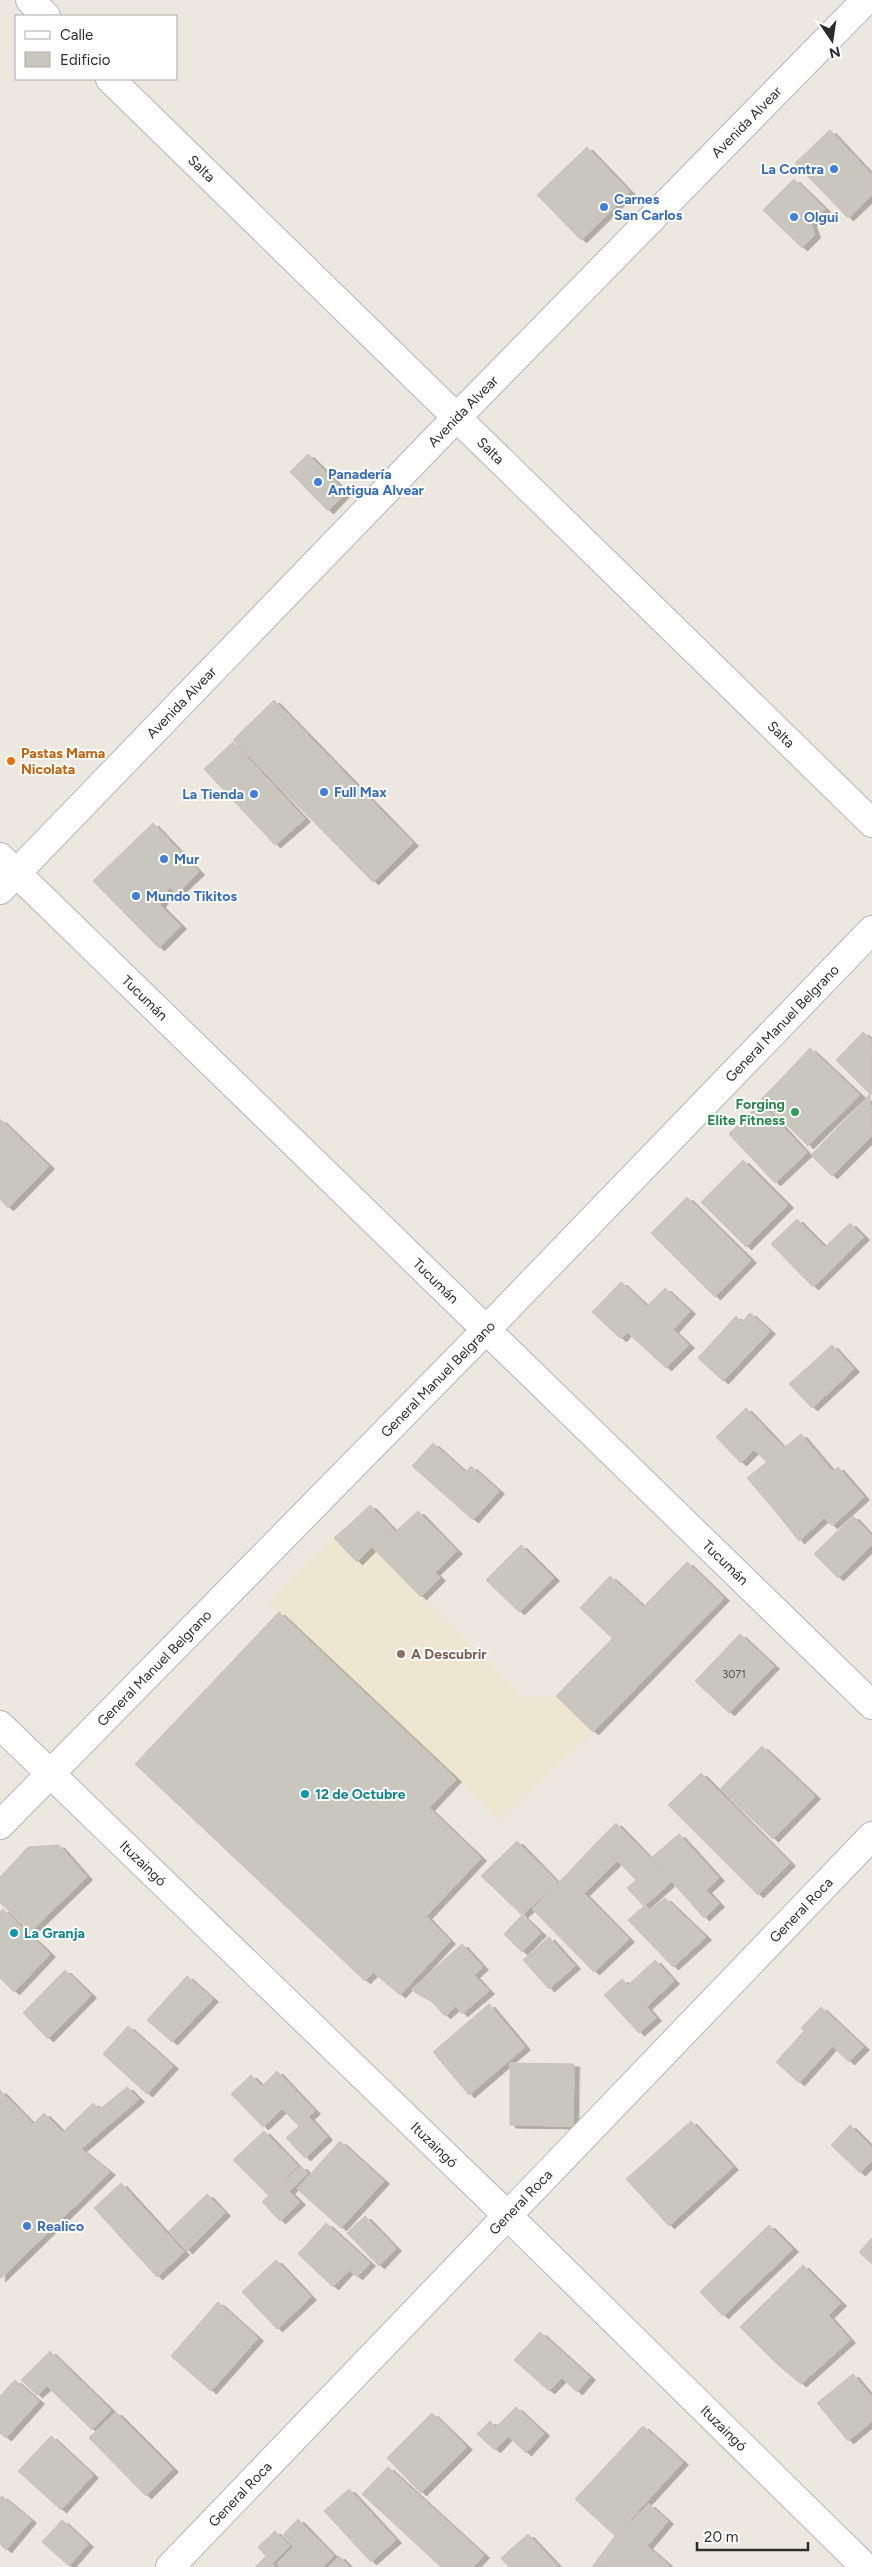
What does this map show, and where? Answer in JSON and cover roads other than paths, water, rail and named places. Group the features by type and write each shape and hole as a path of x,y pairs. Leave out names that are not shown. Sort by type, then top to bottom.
{"street":[{"path":"30,0 45,15"},
{"name":"Avenida Alvear","path":"5,873 458,417 866,0"},
{"name":"Salta","path":"111,80 872,823"},
{"name":"Tucumán","path":"5,873 486,1330 872,1705"},
{"name":"General Manuel Belgrano","path":"0,1825 486,1330 872,930"},
{"name":"Ituzaingó","path":"0,1725 509,2217 865,2567"},
{"name":"General Roca","path":"170,2567 509,2217 872,1836"}],"place":[{"name":"La Contra","path":"834,169"},
{"name":"Carnes San Carlos","path":"604,207"},
{"name":"Olgui","path":"794,217"},
{"name":"Panadería Antigua Alvear","path":"318,482"},
{"name":"Pastas Mama Nicolata","path":"11,761"},
{"name":"Full Max","path":"324,792"},
{"name":"La Tienda","path":"254,794"},
{"name":"Mur","path":"164,859"},
{"name":"Mundo Tikitos","path":"136,896"},
{"name":"Forging Elite Fitness","path":"795,1112"},
{"name":"A Descubrir","path":"401,1654"},
{"name":"12 de Octubre","path":"305,1794"},
{"name":"La Granja","path":"14,1933"},
{"name":"Realico","path":"27,2226"}]}
